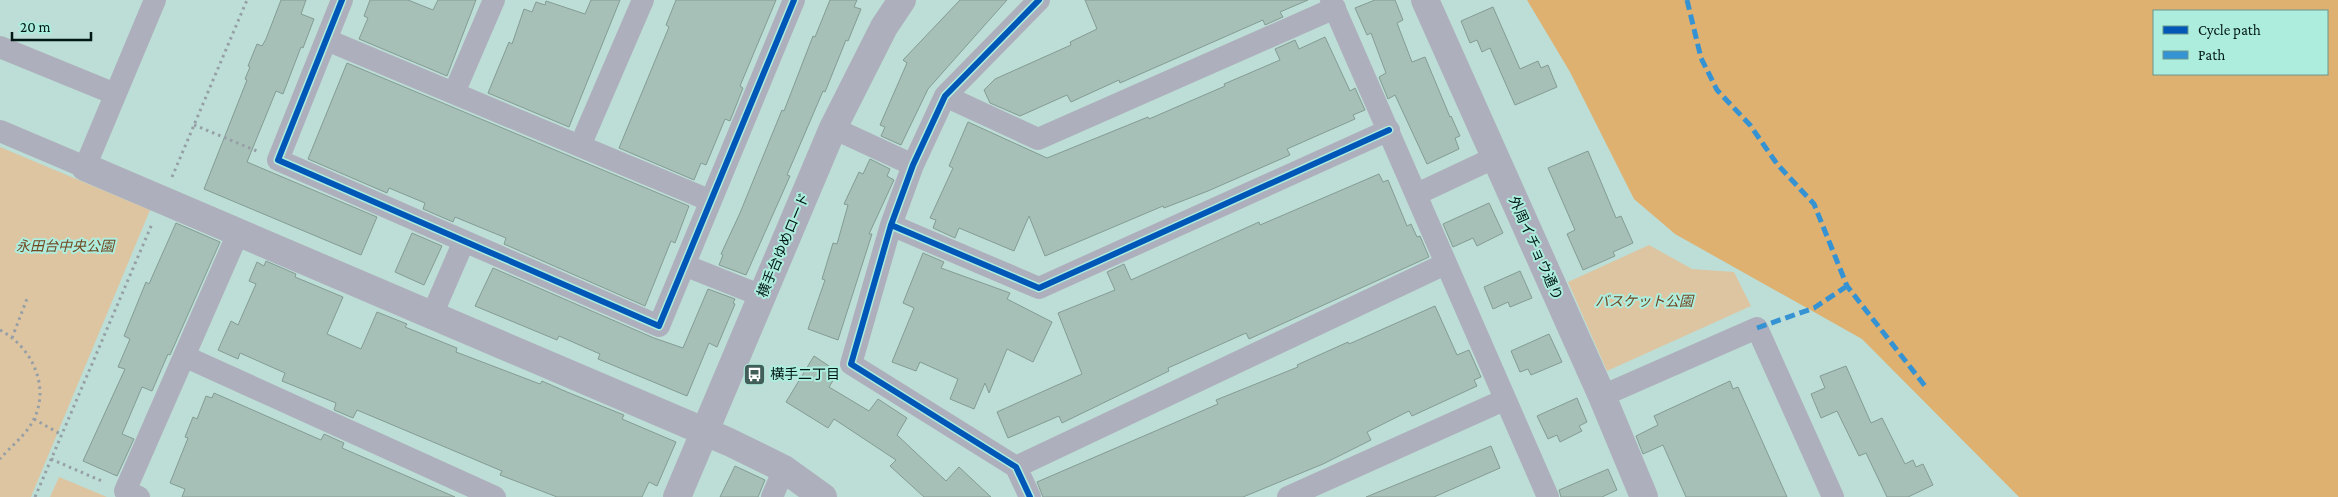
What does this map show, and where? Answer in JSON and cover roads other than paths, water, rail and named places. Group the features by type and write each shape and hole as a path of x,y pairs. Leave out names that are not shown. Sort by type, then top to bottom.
{"street":[{"path":"85,167 155,0"},
{"path":"342,0 278,160 659,326 794,0"},
{"path":"454,94 494,0"},
{"path":"580,146 643,0"},
{"name":"横手台ゆめロード","path":"677,497 833,128 884,27 902,0"},
{"path":"1030,497 1016,467 851,364 891,225 913,165 945,96 1039,0"},
{"name":"外周イチョウ通り","path":"1425,0 1602,396 1644,497"},
{"path":"945,96 1038,139 1333,4 1417,194 1504,400 1548,497"},
{"path":"327,40 711,201"},
{"path":"0,47 115,94"},
{"path":"833,128 913,165"},
{"path":"891,225 1039,288 1389,130"},
{"path":"0,131 239,231 705,432 784,469 823,497"},
{"path":"1417,194 1496,157"},
{"path":"132,494 184,356 239,231"},
{"path":"432,315 464,241"},
{"path":"1016,467 1445,264"},
{"path":"684,265 762,296"},
{"path":"1602,396 1757,328 1833,497"},
{"path":"184,356 495,497"},
{"path":"1288,497 1504,400"},
{"path":"772,497 784,469"}],"place":[{"name":"横手二丁目","path":"754,374"}],"park label":[{"name":"永田台中央公園","path":"65,246"},
{"name":"バスケット公園","path":"1644,301"}]}
